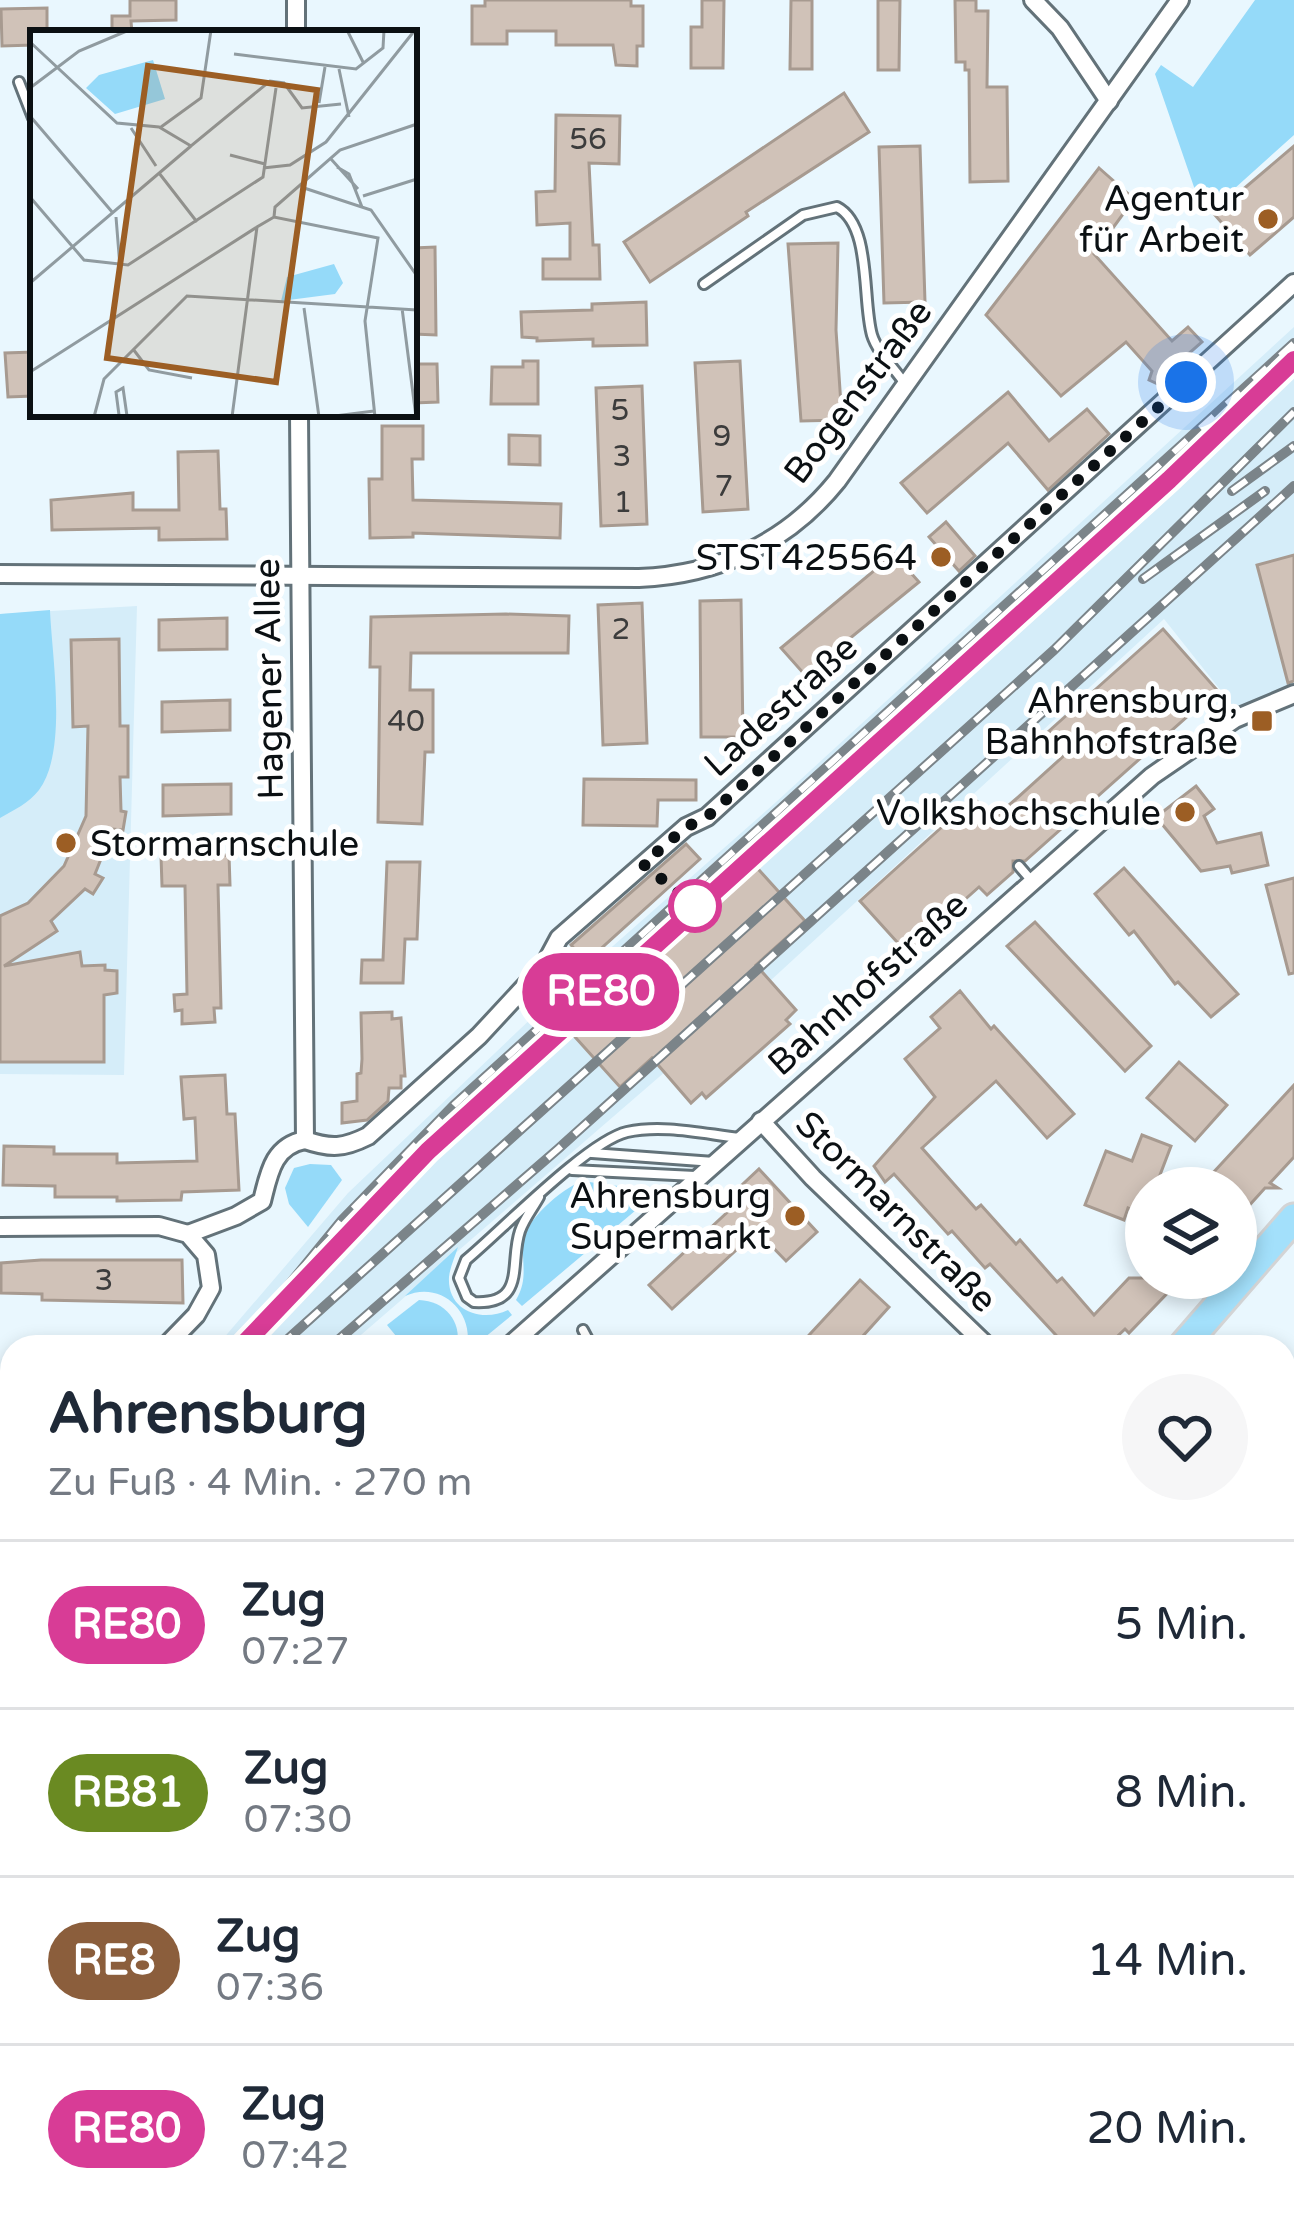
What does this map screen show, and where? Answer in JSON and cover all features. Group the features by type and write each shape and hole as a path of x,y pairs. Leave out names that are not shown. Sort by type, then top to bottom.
{"main road":[{"path":"1192,1335 1294,1218"}],"street":[{"path":"1033,0 1060,28 1108,101"},
{"name":"Bogenstraße","path":"0,574 639,578 717,565 761,546 812,509 837,481 1180,0"},
{"name":"Ladestraße","path":"305,1140 328,1148 346,1147 368,1136 479,1036 544,966 559,938 686,827 707,817 1294,284"},
{"name":"Hagener Allee","path":"299,417 305,1140"},
{"name":"Bahnhofstraße","path":"521,1335 1167,764 1234,719 1292,701"},
{"name":"Stormarnstraße","path":"761,1121 813,1178 976,1335"},
{"path":"188,1234 262,1202 278,1154 291,1143 305,1140"},
{"path":"0,1227 159,1226 188,1234 206,1255 211,1278 206,1301 176,1335"}],"lane":[{"path":"20,82 30,110"},
{"path":"704,284 803,215 837,207 848,213 857,229 873,339 906,385"},
{"path":"1019,866 1032,881"},
{"path":"539,1197 521,1227 517,1269 509,1288 497,1300 474,1302 462,1288 460,1268 539,1197 570,1170 615,1136 631,1131 741,1138"},
{"path":"591,1153 714,1162"},
{"path":"570,1170 697,1176"},
{"path":"583,1330 586,1335"}],"shaded area":[{"path":"1255,0 1294,0 1294,135 1204,216 1155,74 1161,65 1193,87"},
{"path":"1294,327 1294,697 1249,726 1164,619 770,981 361,1335 226,1335 348,1193 537,1013 775,803"},
{"name":"Stormarnschule","path":"137,606 124,1075 0,1074 0,614"},
{"path":"50,610 56,729 48,773 39,790 0,818 0,614"},
{"path":"331,1165 342,1180 308,1227 289,1204 285,1188 294,1168"},
{"path":"582,1181 618,1186 617,1204 642,1205 522,1306 516,1300 523,1279 525,1235 545,1206"},
{"path":"458,1247 449,1277 460,1306 477,1314 508,1310 512,1315 488,1335 468,1335 452,1302 430,1292 405,1296"},
{"path":"419,1300 428,1301 450,1314 458,1335 395,1335 387,1325"}],"building":[{"path":"130,0 176,0 176,20 131,21 132,30 112,30 112,16 130,16"},
{"path":"485,0 631,0 631,6 643,6 643,46 637,46 637,66 616,65 613,45 556,45 556,31 507,31 507,44 472,44 472,6 485,6"},
{"path":"702,0 724,0 723,68 691,68 691,27 702,27"},
{"path":"791,0 812,0 812,69 790,69"},
{"path":"878,0 900,0 899,70 878,70"},
{"path":"955,0 976,0 976,11 988,11 987,87 1007,87 1008,181 970,182 969,70 965,62 956,62"},
{"path":"47,8 47,30 30,30 30,45 2,46 1,9"},
{"path":"844,93 869,132 650,282 624,242"},
{"path":"556,115 620,116 619,164 589,163 593,245 599,245 600,279 543,279 543,259 570,259 570,223 537,225 536,192 555,191"},
{"path":"920,146 925,302 884,303 879,147"},
{"path":"1294,146 1294,217 1250,255 1214,214"},
{"path":"1099,168 1134,199 1094,254 1172,341 1188,327 1202,342 1178,363 1180,370 1162,386 1149,380 1152,371 1126,342 1061,396 986,315"},
{"path":"838,243 836,330 842,420 801,421 788,244"},
{"path":"435,247 436,335 417,334 417,248"},
{"path":"646,302 647,345 593,346 593,339 522,337 521,312 592,310 592,304"},
{"path":"30,352 30,396 8,397 5,353"},
{"path":"523,361 538,361 538,404 491,404 492,367 523,367"},
{"path":"740,361 748,509 703,512 695,363"},
{"path":"417,364 437,364 438,402 417,403"},
{"path":"642,386 647,524 601,526 596,388"},
{"path":"1008,392 1049,441 1087,409 1109,434 1048,490 1008,443 927,513 901,483"},
{"path":"382,426 423,426 423,459 412,459 413,500 561,504 560,538 413,533 413,537 370,538 369,479 382,479"},
{"path":"509,435 540,436 540,465 509,464"},
{"path":"218,451 220,509 226,509 227,539 159,540 159,528 52,530 51,500 133,493 133,510 179,510 178,452"},
{"path":"946,522 975,556 959,571 929,537"},
{"path":"894,554 919,582 805,675 781,648"},
{"path":"1294,555 1294,681 1288,683 1257,565"},
{"path":"741,600 743,737 701,737 700,601"},
{"path":"642,603 647,743 603,745 598,605"},
{"path":"569,616 568,653 411,653 410,690 433,690 433,752 425,752 422,824 378,822 380,667 370,667 371,617"},
{"path":"227,618 227,649 159,650 159,620"},
{"path":"1163,629 1217,690 1025,861 1013,861 1013,872 987,895 979,887 906,952 860,901 974,798 993,819 1016,799 1068,752 1049,731"},
{"path":"119,639 120,726 128,726 128,777 120,777 121,811 126,812 123,830 113,829 95,874 103,878 93,894 85,889 51,921 57,931 4,966 80,952 82,966 105,965 105,970 117,971 117,993 104,995 104,1062 0,1062 0,916 28,903 64,866 86,816 88,726 73,727 71,640"},
{"path":"230,700 230,730 162,732 162,702"},
{"path":"584,779 696,780 696,800 658,800 657,826 583,825"},
{"path":"231,784 231,814 163,816 163,785"},
{"path":"1196,786 1214,809 1204,816 1217,843 1261,833 1268,865 1232,873 1230,866 1201,871 1156,817"},
{"path":"686,844 700,859 586,962 571,945"},
{"path":"229,855 230,885 218,885 221,1008 214,1008 215,1022 182,1024 182,1010 175,1011 174,995 187,994 185,886 162,886 161,856"},
{"path":"751,861 805,921 756,965 796,1010 786,1020 790,1024 706,1098 702,1093 691,1103 652,1058 620,1087 567,1028"},
{"path":"387,862 420,862 417,939 405,939 403,983 361,983 362,960 383,960"},
{"path":"1124,868 1238,994 1211,1017 1095,894"},
{"path":"1294,878 1294,973 1289,974 1266,885"},
{"path":"1035,922 1151,1046 1125,1071 1007,946"},
{"path":"960,991 1074,1114 1047,1138 996,1081 922,1148 976,1209 981,1205 1016,1244 1020,1240 1094,1315 1125,1282 1125,1299 1162,1299 1129,1333 1125,1329 1119,1335 1056,1335 990,1264 985,1268 952,1231 948,1234 894,1174 885,1182 874,1166 935,1097 905,1059 940,1028 931,1017"},
{"path":"392,1012 392,1019 401,1018 405,1076 401,1076 401,1088 389,1088 388,1101 367,1120 342,1123 342,1103 357,1101 361,1013"},
{"path":"1179,1062 1227,1105 1195,1141 1147,1098"},
{"path":"225,1075 227,1114 235,1114 239,1190 182,1192 181,1200 117,1201 117,1197 55,1197 55,1186 3,1185 4,1146 54,1147 54,1154 117,1154 117,1163 197,1161 195,1118 184,1119 181,1077"},
{"path":"1294,1085 1294,1157 1270,1183 1278,1188 1265,1188 1257,1197 1257,1167 1218,1167"},
{"path":"1142,1135 1171,1146 1163,1167 1125,1167 1124,1220 1085,1205 1106,1151 1132,1161"},
{"path":"759,1169 817,1232 786,1261 757,1231 672,1309 649,1285 734,1206 727,1199"},
{"path":"182,1260 183,1303 42,1300 42,1294 1,1293 1,1263"},
{"path":"860,1280 889,1307 864,1335 809,1335"}],"railway":[{"path":"248,1335 342,1220 454,1105 1294,343"},
{"path":"292,1335 1054,650 1294,412"},
{"path":"1232,491 1294,446"},
{"path":"344,1335 558,1149 1294,486"},
{"path":"1143,579 1265,491"}],"train":[{"name":"RE80","path":"252,1335 428,1151 1169,480 1294,360"}],"place":[{"name":"Agentur für Arbeit","path":"1268,219"},
{"name":"STST425564","path":"941,557"},
{"name":"Ahrensburg, Bahnhofstraße","path":"1262,721"},
{"name":"Volkshochschule","path":"1185,812"},
{"name":"Stormarnschule","path":"66,843"},
{"name":"Ahrensburg Supermarkt","path":"795,1216"}],"route":[{"path":"695,906 643,864 686,827 707,817 1186,382"}]}
